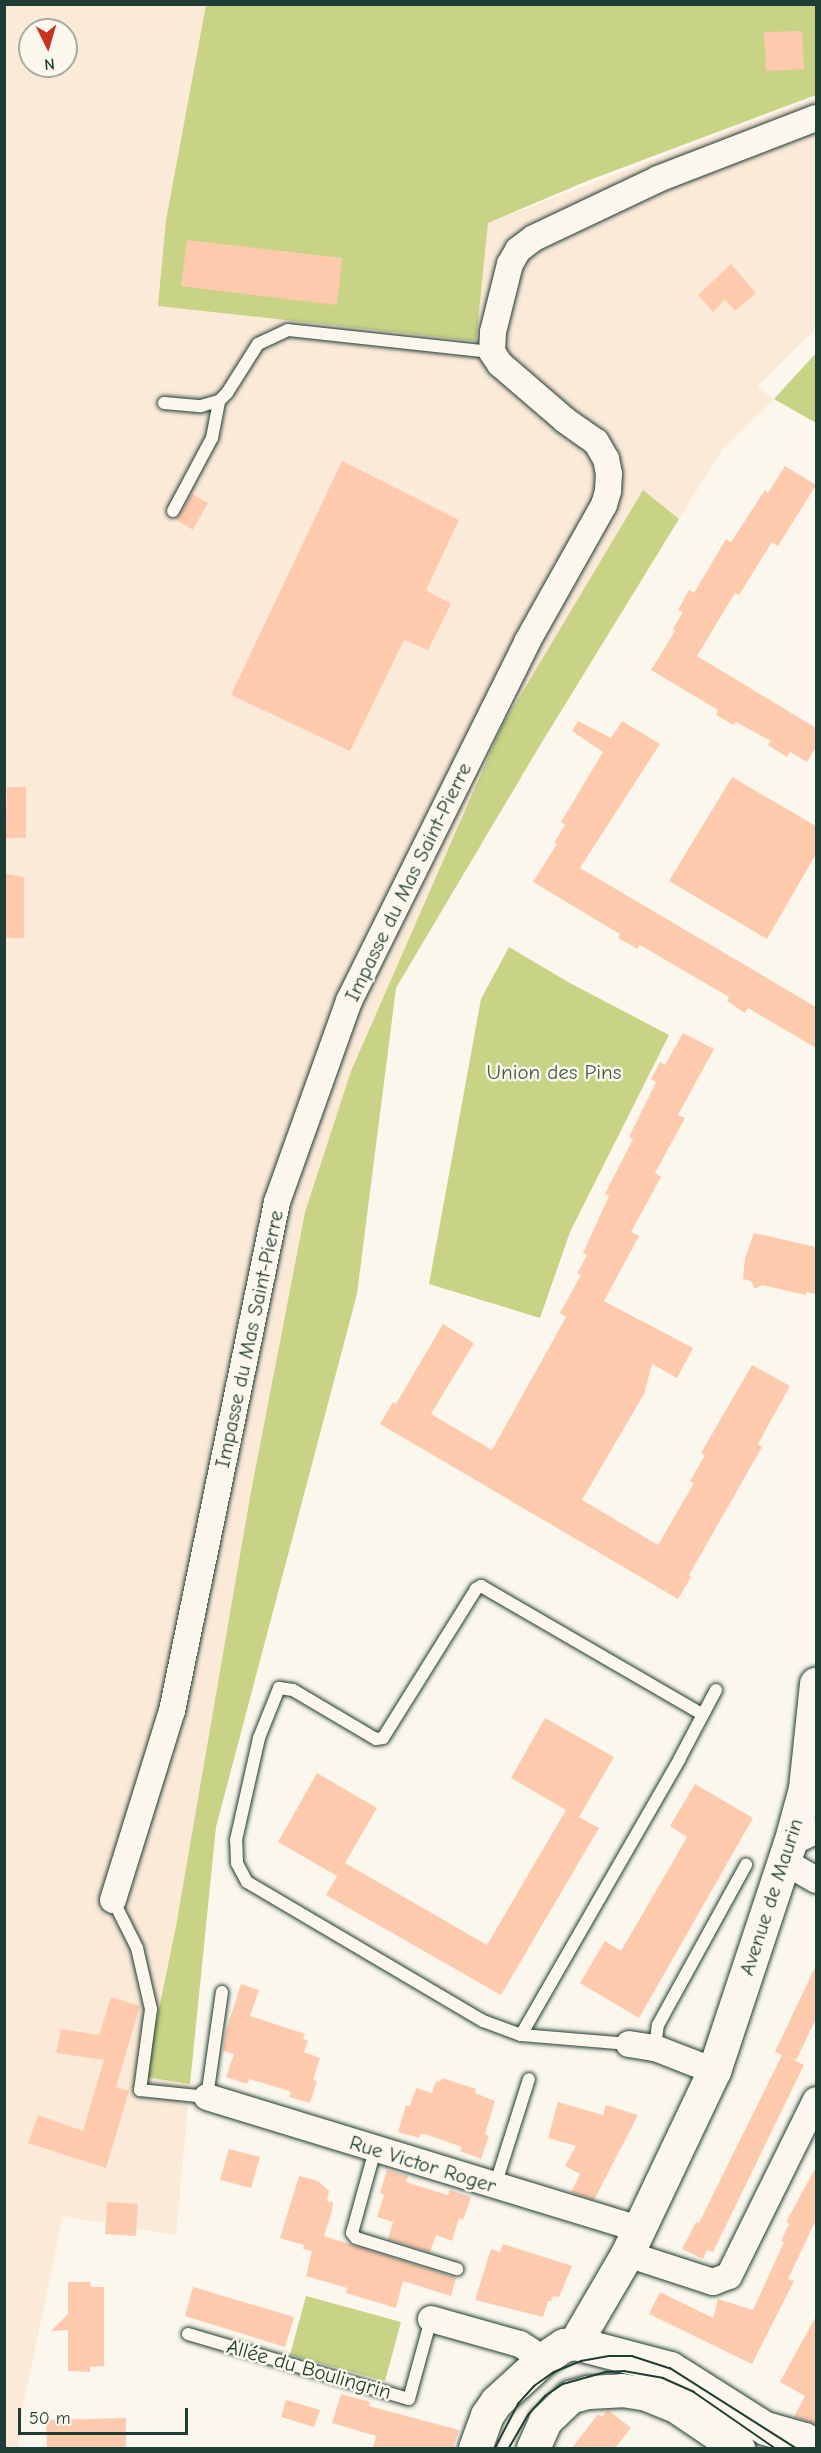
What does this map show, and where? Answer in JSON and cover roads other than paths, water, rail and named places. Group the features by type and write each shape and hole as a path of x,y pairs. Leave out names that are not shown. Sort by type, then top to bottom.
{"street":[{"path":"492,352 493,332 507,275 518,250 534,238 658,179 816,118"},
{"name":"Impasse du Mas Saint-Pierre","path":"113,1900 172,1711 277,1202 349,1001 527,642 604,505 609,491 606,459 596,442 565,420 500,364 492,352"},
{"name":"Avenue de Maurin","path":"575,2343 633,2242 714,2071 797,1846 811,1790 816,1684"},
{"path":"797,1846 816,1880"},
{"path":"629,2044 655,2048 714,2071"},
{"name":"Rue Victor Roger","path":"207,2097 495,2186 633,2242 713,2282 729,2276 816,2100"},
{"name":"Allée du Boulingrin","path":"431,2319 520,2344 543,2359"},
{"path":"475,2448 487,2415 496,2402 543,2359 564,2345 575,2343 670,2368 765,2428 804,2439 816,2445"},
{"path":"543,2359 579,2394"},
{"path":"533,2448 545,2421 579,2394 622,2390 646,2394 676,2406 738,2448"}],"lane":[{"path":"164,403 201,406 219,401 227,393 258,344 288,330 492,352"},
{"path":"173,511 212,438 219,401"},
{"path":"629,2044 520,2035 483,2021 247,1882 237,1863 236,1840 259,1738 279,1688 293,1690 376,1739 383,1738 480,1586 702,1714"},
{"path":"520,2035 680,1758 716,1690"},
{"path":"655,2048 658,2025 746,1865"},
{"path":"113,1900 137,1948 151,2009 140,2090 207,2097 222,1992"},
{"path":"495,2186 528,2079"},
{"path":"375,2150 352,2233 356,2238 457,2269"},
{"name":"Allée du Boulingrin","path":"188,2334 409,2398 431,2319"}],"tram line":[{"path":"495,2448 518,2404 534,2386 554,2372 581,2361 609,2356 632,2356 670,2368 796,2448"},
{"path":"509,2448 529,2414 545,2396 563,2384 606,2372 624,2371 663,2378 694,2392 775,2448"}],"park label":[{"name":"Union des Pins","path":"554,1072"}]}
